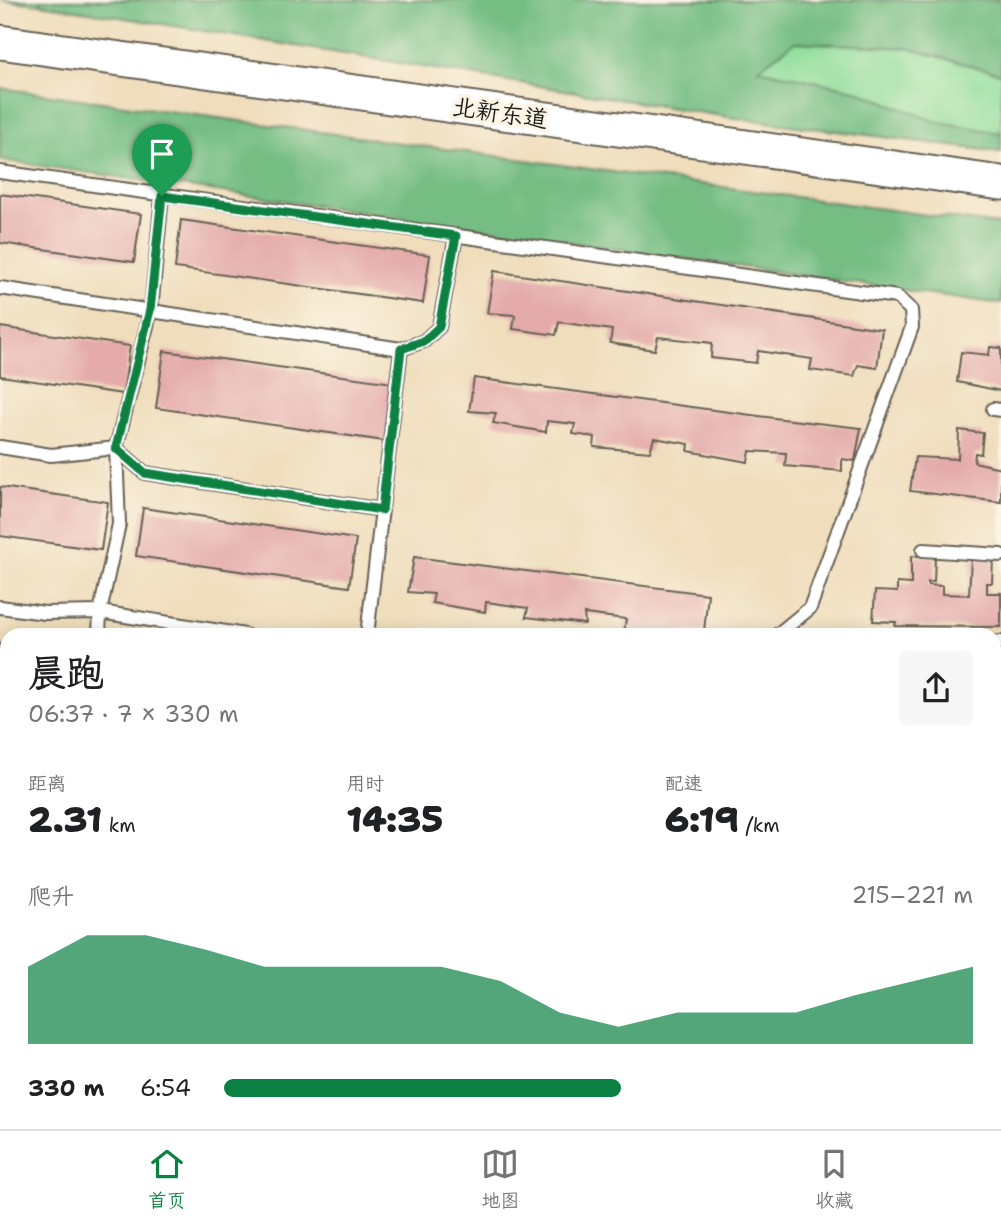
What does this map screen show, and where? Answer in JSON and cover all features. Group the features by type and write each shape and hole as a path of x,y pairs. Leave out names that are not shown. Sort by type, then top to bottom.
{"main road":[{"name":"北新东道","path":"0,42 1001,183"}],"lane":[{"path":"0,172 897,297 911,310 912,327 810,608 786,628"},
{"path":"99,628 100,612 119,524 116,448 150,310 162,196"},
{"path":"0,288 401,349 424,341 439,327 456,236"},
{"path":"368,628 401,349"},
{"path":"0,447 51,454 116,448 145,473 382,510"},
{"path":"922,550 1001,555"},
{"path":"0,607 45,613 100,612 201,628"}],"green space":[{"path":"0,0 1001,0 1001,152 728,117 40,4"},
{"path":"41,0 1001,0 1001,74 907,48 795,42 758,69 855,90 934,121 1001,133 1001,152 728,117 40,4"},
{"path":"0,88 1001,225 1001,304 0,160"}],"building":[{"path":"0,194 141,214 134,262 0,243"},
{"path":"181,220 430,255 423,303 175,268"},
{"path":"494,271 882,329 877,368 858,365 854,376 810,370 812,359 758,351 756,363 711,358 712,343 658,337 655,350 610,343 612,330 559,322 556,335 513,329 515,315 487,313"},
{"path":"0,327 130,346 123,394 0,376"},
{"path":"990,347 1001,348 1001,391 957,382 961,352 989,355"},
{"path":"164,351 393,383 385,441 156,408"},
{"path":"474,378 861,428 855,461 842,459 842,471 785,466 786,453 750,451 748,462 688,451 689,444 654,438 650,452 594,447 595,437 573,434 575,424 547,421 546,432 493,423 496,413 469,411"},
{"path":"959,430 983,433 981,454 975,453 974,462 1001,468 1001,502 910,491 915,457 958,459"},
{"path":"0,487 108,502 101,550 0,536"},
{"path":"143,508 356,539 349,587 136,556"},
{"path":"911,556 935,557 934,582 928,582 928,585 942,586 942,594 969,595 971,559 993,560 992,583 987,583 987,593 1001,593 1001,627 895,626 896,622 873,621 875,591 897,592 897,583 911,584"},
{"path":"414,557 708,594 704,628 625,628 626,619 584,614 585,624 526,617 528,608 486,602 485,612 432,603 434,594 408,592"}],"route":[{"path":"162,196 456,236 439,327 424,341 401,349 382,510 145,473 116,448 150,310 162,196"}]}
